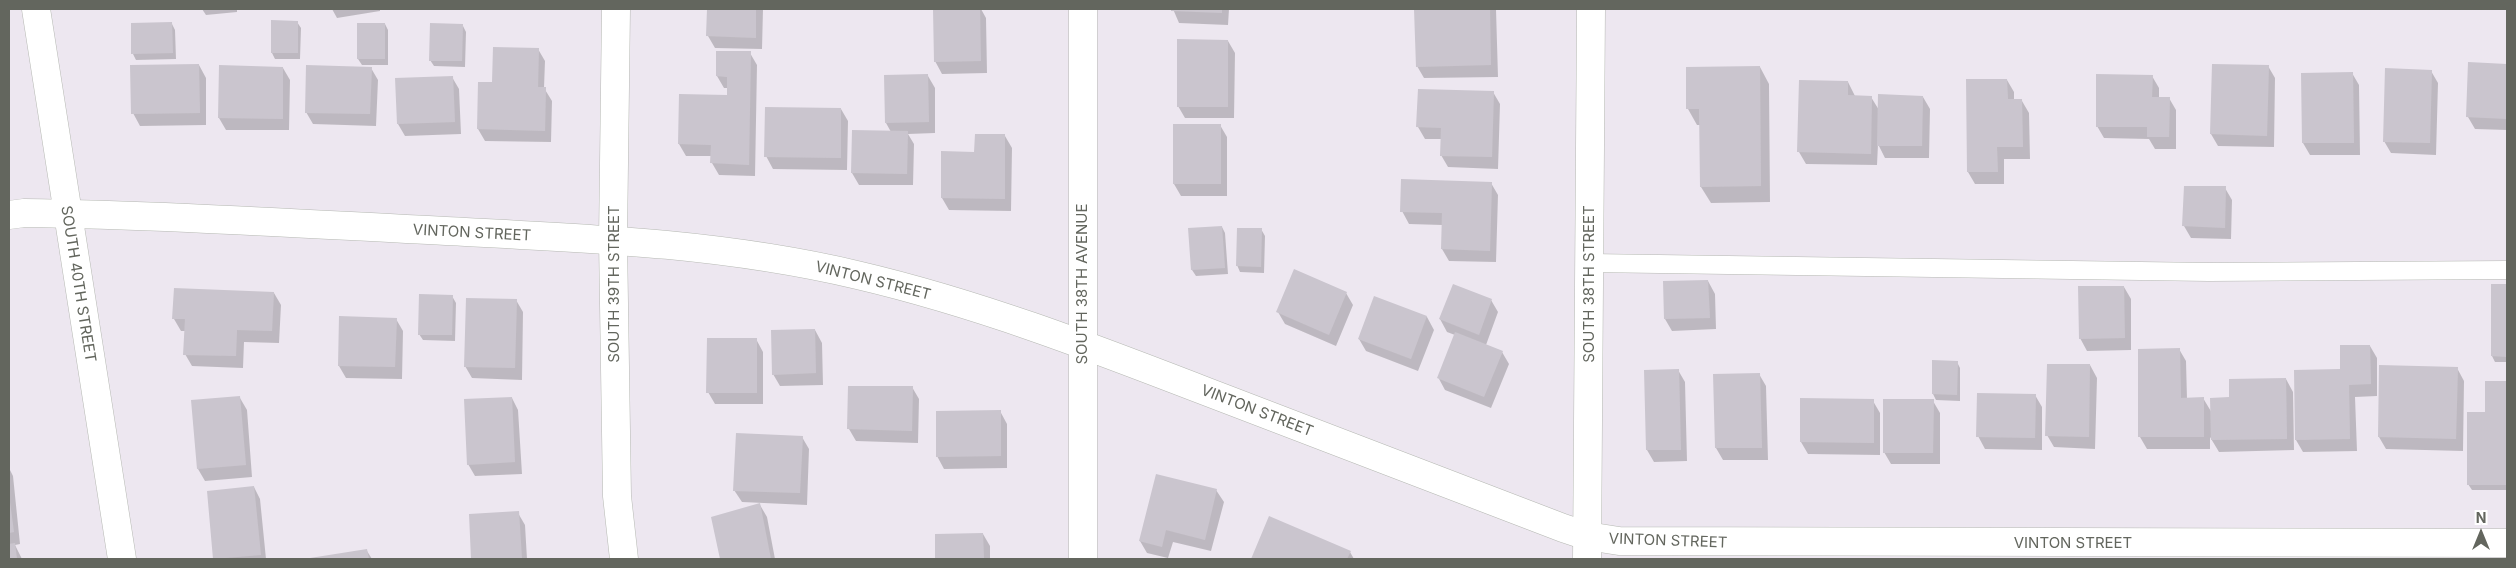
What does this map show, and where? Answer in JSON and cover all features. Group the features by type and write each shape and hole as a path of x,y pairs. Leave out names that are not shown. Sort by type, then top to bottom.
{"street":[{"name":"SOUTH 40TH STREET","path":"36,9 122,559"},
{"name":"SOUTH 39TH STREET","path":"616,9 613,240 617,496 624,559"},
{"name":"SOUTH 38TH AVENUE","path":"1082,9 1083,559"},
{"name":"SOUTH 38TH STREET","path":"1587,548 1591,9"},
{"name":"VINTON STREET","path":"9,215 142,215 613,240 696,247 775,258 858,275 933,295 1082,344 1587,548 1619,542 2507,543"}],"lane":[{"path":"1590,263 2209,272 2507,270"}],"building":[{"path":"707,9 756,9 756,38 706,36"},
{"path":"933,9 980,9 981,61 934,62"},
{"path":"1171,9 1222,9 1222,13 1171,11"},
{"path":"1414,9 1490,9 1491,65 1416,67"},
{"path":"271,20 298,21 298,53 271,53"},
{"path":"172,22 173,53 131,54 131,23"},
{"path":"357,23 385,23 385,59 357,59"},
{"path":"430,23 463,24 462,61 429,61"},
{"path":"1177,39 1228,40 1228,107 1177,107"},
{"path":"493,47 539,48 538,87 546,87 545,131 477,129 478,82 492,82"},
{"path":"716,51 751,51 749,165 710,163 711,145 678,144 679,94 727,95 727,77 716,76"},
{"path":"2468,62 2507,64 2507,119 2466,117"},
{"path":"199,64 200,113 131,114 130,65"},
{"path":"2212,64 2269,65 2267,136 2210,134"},
{"path":"219,65 283,67 283,119 218,118"},
{"path":"306,65 372,67 370,114 305,113"},
{"path":"1760,66 1761,186 1700,187 1699,109 1686,109 1686,67"},
{"path":"2385,68 2432,70 2430,143 2383,142"},
{"path":"2353,72 2354,143 2302,143 2301,73"},
{"path":"928,74 929,122 885,123 884,75"},
{"path":"2096,74 2153,75 2152,97 2170,97 2169,137 2147,137 2147,127 2096,127"},
{"path":"453,76 455,122 397,124 395,78"},
{"path":"1966,79 2007,79 2008,99 2022,99 2023,147 1997,147 1998,172 1967,172"},
{"path":"1799,80 1848,81 1848,95 1872,96 1871,154 1797,152"},
{"path":"1418,89 1494,91 1492,157 1440,156 1441,128 1416,127"},
{"path":"1878,94 1923,96 1922,146 1877,146"},
{"path":"765,107 841,108 841,158 764,157"},
{"path":"1173,124 1221,124 1221,184 1173,184"},
{"path":"852,130 908,131 907,174 851,173"},
{"path":"975,134 1005,134 1005,199 941,198 941,151 974,152"},
{"path":"1401,179 1492,182 1490,251 1441,249 1442,213 1400,212"},
{"path":"2184,186 2226,186 2225,228 2182,226"},
{"path":"1222,226 1225,268 1191,270 1188,228"},
{"path":"1237,228 1262,228 1261,267 1236,266"},
{"path":"1294,269 1347,292 1329,335 1276,312"},
{"path":"1708,280 1710,318 1664,319 1663,281"},
{"path":"1453,284 1492,299 1479,335 1439,319"},
{"path":"2491,284 2507,284 2507,357 2491,356"},
{"path":"2078,286 2124,286 2125,338 2079,339"},
{"path":"174,288 274,292 272,331 237,330 236,356 183,355 185,319 172,319"},
{"path":"419,294 453,295 452,335 418,335"},
{"path":"1374,296 1427,316 1411,359 1358,339"},
{"path":"466,298 517,299 515,368 464,367"},
{"path":"339,316 397,318 395,367 338,366"},
{"path":"815,329 816,373 772,375 771,330"},
{"path":"1455,332 1503,351 1484,397 1437,378"},
{"path":"707,338 757,338 757,393 706,393"},
{"path":"2340,345 2370,345 2371,384 2349,385 2350,439 2295,440 2294,370 2340,369"},
{"path":"2180,348 2181,398 2204,397 2204,437 2138,437 2138,349"},
{"path":"1932,360 1958,361 1957,395 1932,394"},
{"path":"2047,364 2090,364 2089,437 2045,436"},
{"path":"2379,365 2458,367 2456,439 2378,437"},
{"path":"1679,369 1681,450 1646,450 1644,370"},
{"path":"1760,373 1762,448 1715,448 1713,374"},
{"path":"2286,378 2287,439 2211,440 2210,398 2229,397 2229,379"},
{"path":"2485,381 2507,381 2507,485 2467,485 2467,412 2485,412"},
{"path":"848,386 913,386 912,431 847,429"},
{"path":"1977,393 2036,394 2035,438 1976,437"},
{"path":"240,396 246,465 197,469 191,400"},
{"path":"512,397 515,462 467,465 464,399"},
{"path":"1800,398 1874,399 1874,443 1800,442"},
{"path":"1883,399 1934,399 1933,453 1883,453"},
{"path":"1001,410 1001,456 936,457 936,411"},
{"path":"736,433 803,436 800,493 733,491"},
{"path":"1156,474 1217,489 1205,540 1166,530 1162,547 1139,541"},
{"path":"254,486 261,555 213,559 207,491"},
{"path":"9,495 14,532 9,533"},
{"path":"760,503 771,559 720,559 711,517"},
{"path":"519,511 522,559 471,559 469,514"},
{"path":"1269,516 1351,551 1347,559 1251,559"},
{"path":"983,533 984,559 935,559 935,534"},
{"path":"15,543 17,559 9,559 9,544"},
{"path":"367,549 369,559 310,559 310,558"}]}
